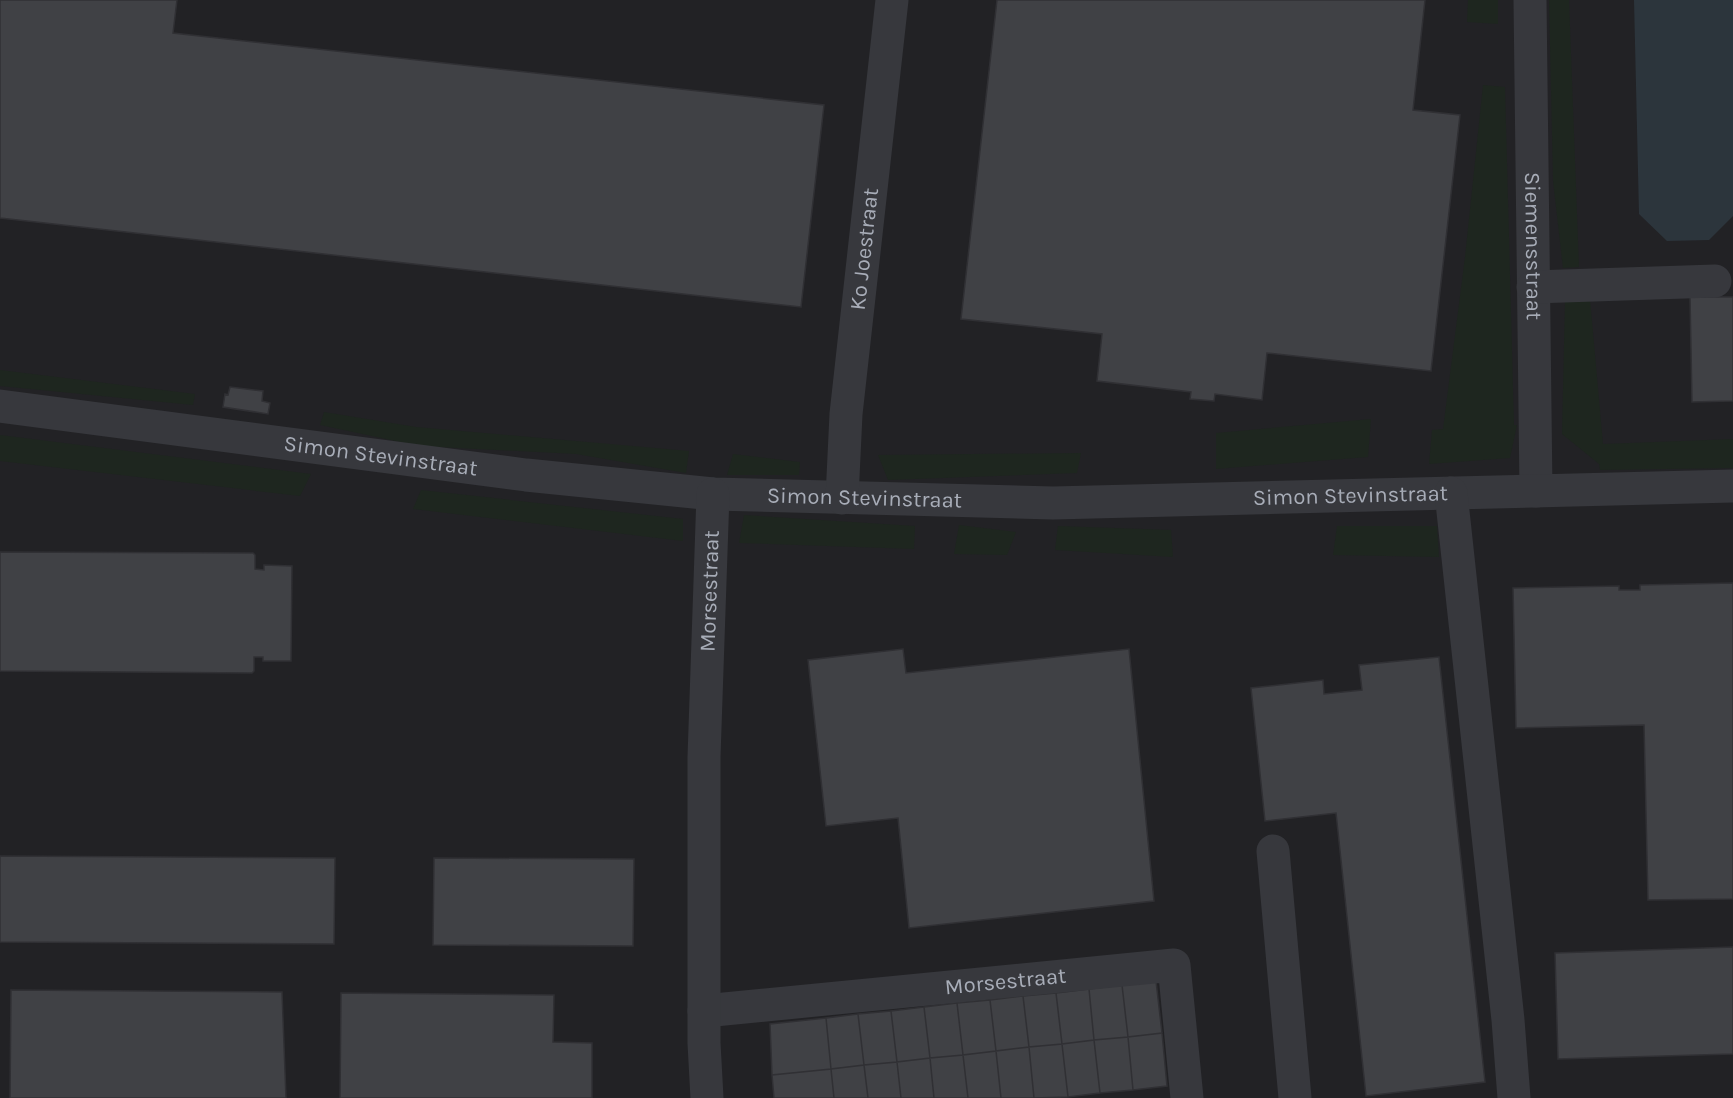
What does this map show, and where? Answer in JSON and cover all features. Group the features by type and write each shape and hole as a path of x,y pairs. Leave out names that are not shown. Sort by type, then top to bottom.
{"street":[{"name":"Ko Joestraat","path":"842,498 846,414 892,0"},
{"name":"Siemensstraat","path":"1530,0 1536,491"},
{"path":"1533,287 1715,281"},
{"name":"Simon Stevinstraat","path":"0,406 526,475 713,494 1053,503 1733,486"},
{"path":"1451,493 1514,1098"},
{"name":"Morsestraat","path":"707,1098 704,1011 704,757 713,494"},
{"path":"1273,851 1295,1098"},
{"name":"Morsestraat","path":"704,1011 1174,965 1185,1098"}],"shaded area":[{"path":"0,0 1733,0 1733,1098 0,1098"},
{"path":"1468,0 1498,0 1498,24 1467,22"},
{"path":"1549,0 1569,0 1579,267 1563,268 1553,181"},
{"path":"1634,0 1733,0 1733,216 1709,240 1667,241 1639,214"},
{"path":"1483,85 1505,87 1514,425 1517,425 1510,458 1429,464 1432,430 1443,429 1465,257"},
{"path":"1590,299 1603,444 1733,439 1733,468 1600,470 1599,464 1562,434 1565,300"},
{"path":"0,370 195,394 193,405 0,386"},
{"path":"324,412 416,427 689,451 686,473 576,454 419,446 320,425"},
{"path":"1371,419 1368,457 1216,469 1216,433"},
{"path":"0,435 311,474 300,496 0,461"},
{"path":"1081,453 1077,473 888,480 878,455"},
{"path":"733,454 800,462 799,475 727,475"},
{"path":"421,490 683,519 683,541 413,509"},
{"path":"744,515 915,526 914,549 739,543"},
{"path":"959,525 1016,532 1007,555 954,554"},
{"path":"1058,526 1171,530 1173,557 1055,550"},
{"path":"1337,526 1437,526 1439,557 1333,555"}],"building":[{"path":"0,0 177,0 173,33 824,105 801,307 0,218"},
{"path":"997,0 1425,0 1413,110 1460,115 1431,371 1267,353 1262,400 1215,394 1214,401 1190,399 1191,392 1097,381 1102,334 961,319"},
{"path":"1690,297 1733,297 1733,401 1692,402"},
{"path":"230,387 263,391 262,401 270,403 268,414 223,407 225,394 228,395"},
{"path":"0,552 253,553 255,569 264,570 264,565 292,566 291,661 263,661 263,657 254,657 252,673 0,671"},
{"path":"1733,583 1733,899 1648,900 1644,725 1516,728 1513,588 1619,586 1619,590 1640,590 1640,585"},
{"path":"903,649 906,673 1129,649 1154,901 909,928 898,818 826,826 808,660"},
{"path":"1439,657 1485,1082 1366,1096 1336,813 1265,821 1251,688 1323,680 1324,694 1362,690 1359,665"},
{"path":"0,856 335,858 334,944 0,942"},
{"path":"434,858 634,859 633,946 433,945"},
{"path":"1733,947 1733,1054 1558,1059 1555,953"},
{"path":"1156,981 1162,1033 1128,1037 1122,985"},
{"path":"1122,985 1128,1037 1094,1040 1089,989"},
{"path":"1089,989 1094,1040 1062,1044 1056,993"},
{"path":"11,990 282,992 286,1098 10,1098"},
{"path":"341,993 554,995 553,1042 592,1043 592,1098 340,1098"},
{"path":"1056,993 1062,1044 1029,1047 1023,996"},
{"path":"1023,996 1029,1047 996,1051 990,1000"},
{"path":"990,1000 996,1051 963,1055 957,1003"},
{"path":"957,1003 963,1055 930,1058 924,1007"},
{"path":"924,1007 930,1058 897,1062 891,1011"},
{"path":"891,1011 897,1062 864,1065 858,1014"},
{"path":"858,1014 864,1065 831,1069 826,1018"},
{"path":"826,1018 831,1069 772,1075 770,1024"},
{"path":"1162,1033 1167,1086 1133,1090 1128,1037"},
{"path":"1128,1037 1133,1090 1100,1093 1094,1040"},
{"path":"1094,1040 1100,1093 1068,1097 1062,1044"},
{"path":"1062,1044 1068,1097 1034,1098 1029,1047"},
{"path":"1029,1047 1034,1098 1001,1098 996,1051"},
{"path":"996,1051 1001,1098 968,1098 963,1055"},
{"path":"963,1055 968,1098 934,1098 930,1058"},
{"path":"930,1058 934,1098 901,1098 897,1062"},
{"path":"897,1062 901,1098 868,1098 864,1065"},
{"path":"864,1065 868,1098 834,1098 831,1069"},
{"path":"831,1069 834,1098 774,1098 772,1075"}]}
